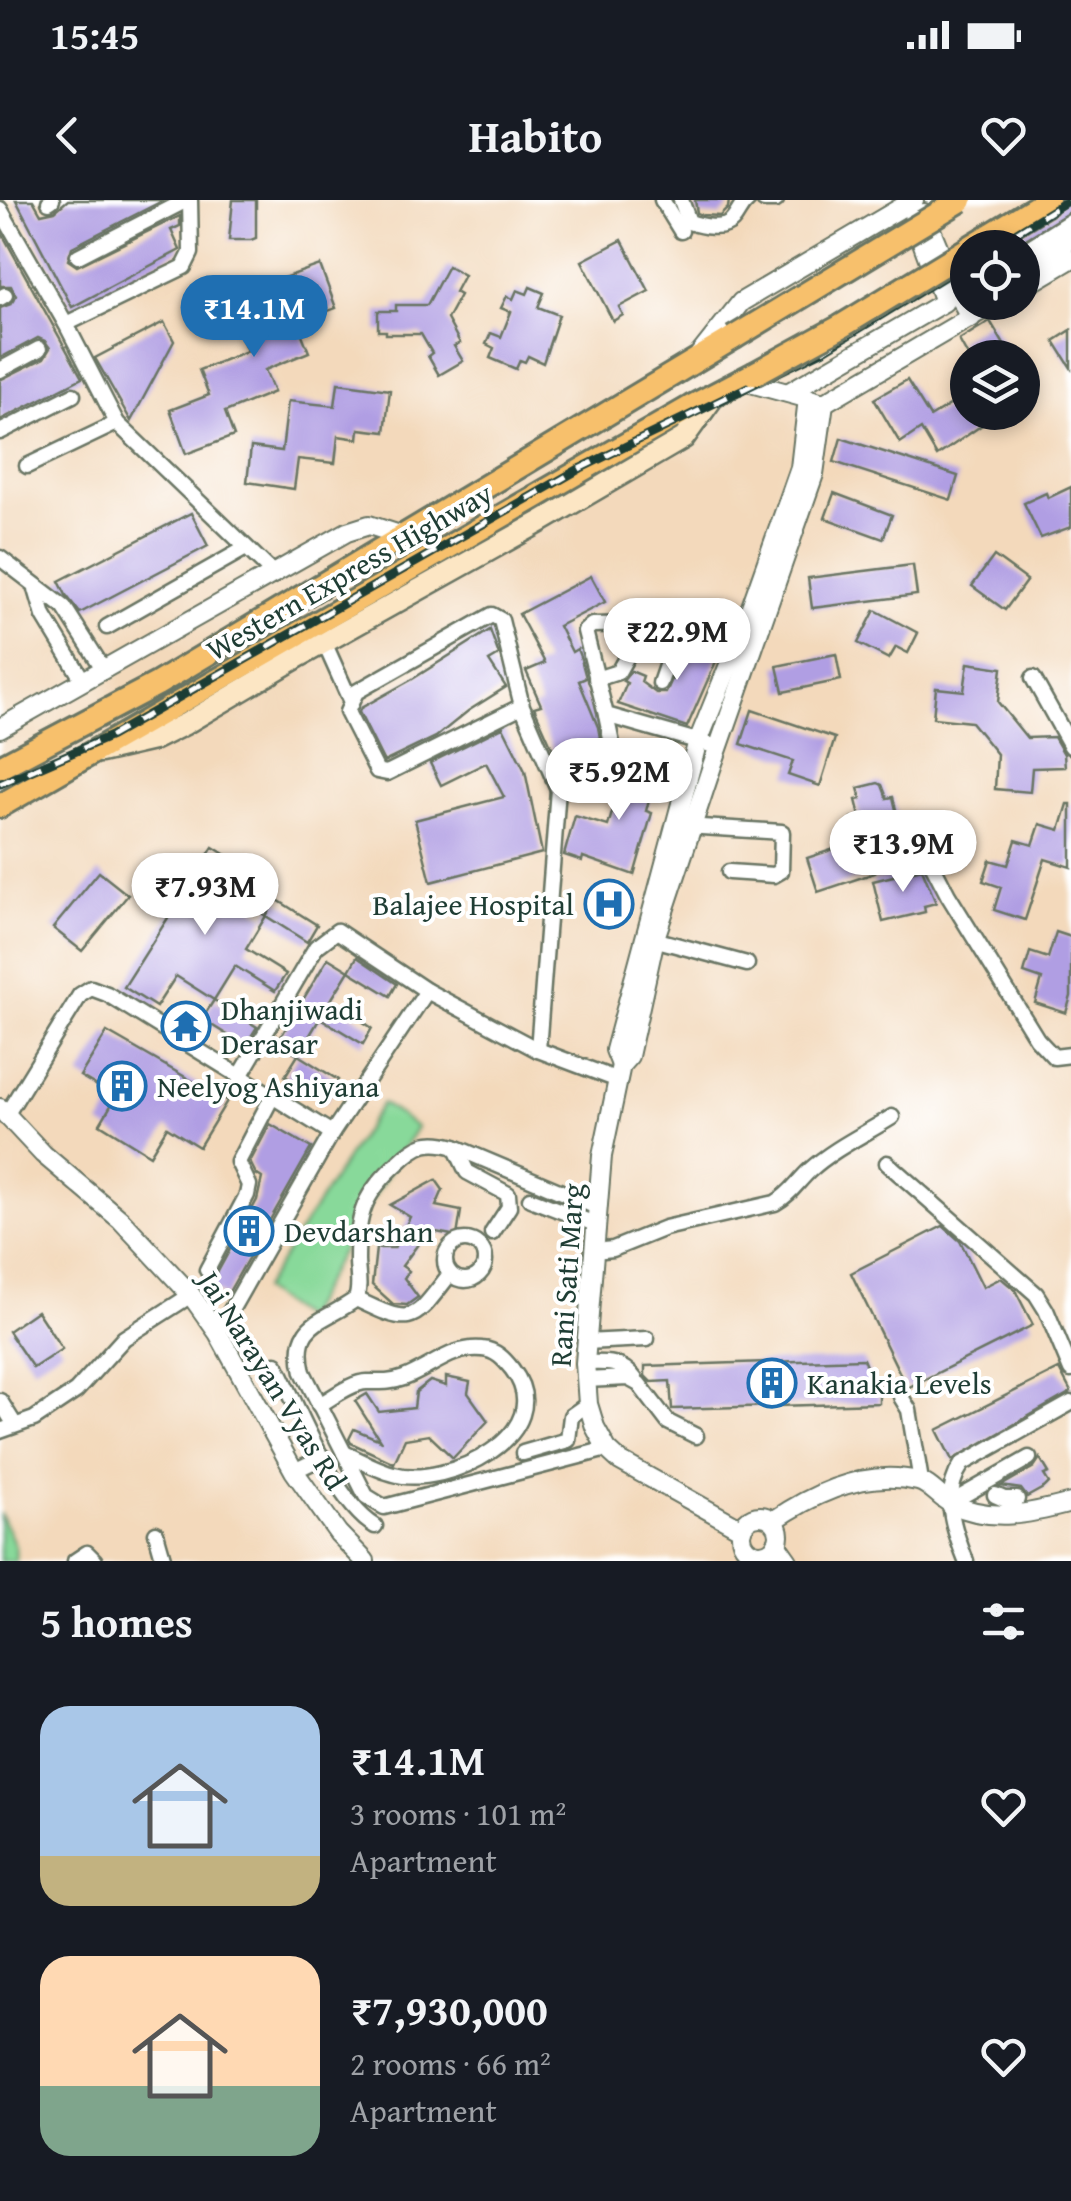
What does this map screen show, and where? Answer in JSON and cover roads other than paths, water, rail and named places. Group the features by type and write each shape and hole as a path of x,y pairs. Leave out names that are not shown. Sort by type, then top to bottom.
{"highway":[{"name":"Western Express Highway","path":"0,767 131,698 406,536 961,200"},
{"name":"Western Express Highway","path":"998,230 1048,200"},
{"name":"Western Express Highway","path":"0,806 146,723 271,662 950,259"},
{"path":"131,698 146,723"}],"main road":[{"path":"91,754 153,740 271,662 324,642 684,438 735,385"}],"street":[{"path":"66,324 184,267 191,253 188,200 78,256"},
{"path":"662,200 681,231"},
{"path":"681,200 690,222 700,226 724,226 748,200"},
{"path":"764,200 776,200"},
{"path":"915,200 950,269"},
{"path":"693,363 741,302 915,200"},
{"path":"808,397 944,302 914,220 915,200"},
{"path":"0,210 117,423 275,575"},
{"path":"1040,243 1071,223"},
{"path":"1040,259 1071,240"},
{"path":"1040,277 1071,259"},
{"path":"735,385 808,397 950,312"},
{"path":"0,370 38,349"},
{"path":"0,432 73,395"},
{"name":"Rani Sati Marg","path":"607,1448 588,1404 585,1342 602,1156 619,1073 615,1050 683,826 718,747 771,574 800,468 808,397"},
{"path":"27,466 117,423"},
{"path":"0,728 347,532 369,525 406,536"},
{"path":"108,627 246,548"},
{"path":"0,558 64,607 104,670"},
{"path":"35,588 44,616 84,682"},
{"path":"558,789 613,765 615,758 585,630 592,625 644,624 684,614 718,624 748,642"},
{"path":"660,682 684,614"},
{"path":"522,706 386,773 377,771 347,712 356,692 492,615 501,620 522,706 558,789 538,1050"},
{"path":"596,679 618,672 638,637"},
{"path":"324,642 350,700"},
{"name":"Rani Sati Marg","path":"683,826 697,744 748,642"},
{"path":"1033,678 1071,746"},
{"path":"606,715 718,747"},
{"path":"683,826 782,832 781,871 729,872"},
{"path":"916,832 948,895 1037,1040 1054,1056 1071,1055"},
{"path":"240,1078 316,947 336,930 427,992 538,1050 619,1073"},
{"path":"649,938 747,964"},
{"path":"3,1113 80,995 91,988 107,994 332,1133"},
{"path":"218,1333 332,1133 427,992"},
{"path":"207,1270 247,1196 249,1185 238,1162 272,1097"},
{"name":"Jai Narayan Vyas Rd","path":"3,1113 43,1154 120,1220 191,1294 218,1333 294,1471 338,1533 365,1561"},
{"path":"594,1251 613,1249 665,1228 775,1203 832,1154 892,1117"},
{"path":"596,1216 454,1148 434,1141 416,1145 377,1182 363,1204 357,1236 360,1289 356,1299 314,1323 304,1334 298,1352 302,1372 366,1496 384,1507 607,1448 620,1460 742,1528"},
{"path":"454,1148 467,1172 508,1194 509,1207 492,1233"},
{"path":"887,1163 1036,1294 1071,1370"},
{"path":"530,1199 596,1216"},
{"path":"356,1299 403,1318 426,1306 450,1274"},
{"path":"0,1431 34,1419 76,1392 124,1338 191,1294"},
{"path":"585,1342 647,1339"},
{"path":"319,1406 358,1384 386,1384 418,1373 460,1350 486,1349 503,1358 518,1377 523,1412 512,1438 485,1457 414,1476 393,1474 344,1452"},
{"path":"585,1372 610,1362 629,1370 668,1422 696,1436"},
{"path":"276,1364 340,1490 374,1526"},
{"path":"901,1397 909,1410 921,1482"},
{"path":"0,1401 15,1424"},
{"path":"966,1561 955,1533 950,1503 951,1481 962,1464 1071,1403"},
{"path":"524,1453 568,1440 571,1416 588,1404"},
{"path":"294,1471 323,1457"},
{"path":"950,1503 1028,1458"},
{"path":"773,1521 799,1503 862,1480 921,1482 950,1503 984,1513 1019,1504 1071,1503"},
{"path":"995,1495 1019,1504"},
{"path":"765,1554 779,1532 773,1521 755,1516 742,1528 742,1541 765,1554 788,1561"},
{"path":"156,1532 164,1561"},
{"path":"75,1561 87,1553 95,1561"}],"railway":[{"path":"1020,230 1069,200"},
{"path":"0,784 111,736 581,468 826,349 950,273"}],"place":[{"name":"Balajee Hospital","path":"609,904"},
{"name":"Dhanjiwadi Derasar","path":"186,1026"},
{"name":"Neelyog Ashiyana","path":"122,1086"},
{"name":"Devdarshan","path":"249,1231"},
{"name":"Kanakia Levels","path":"772,1383"}]}
